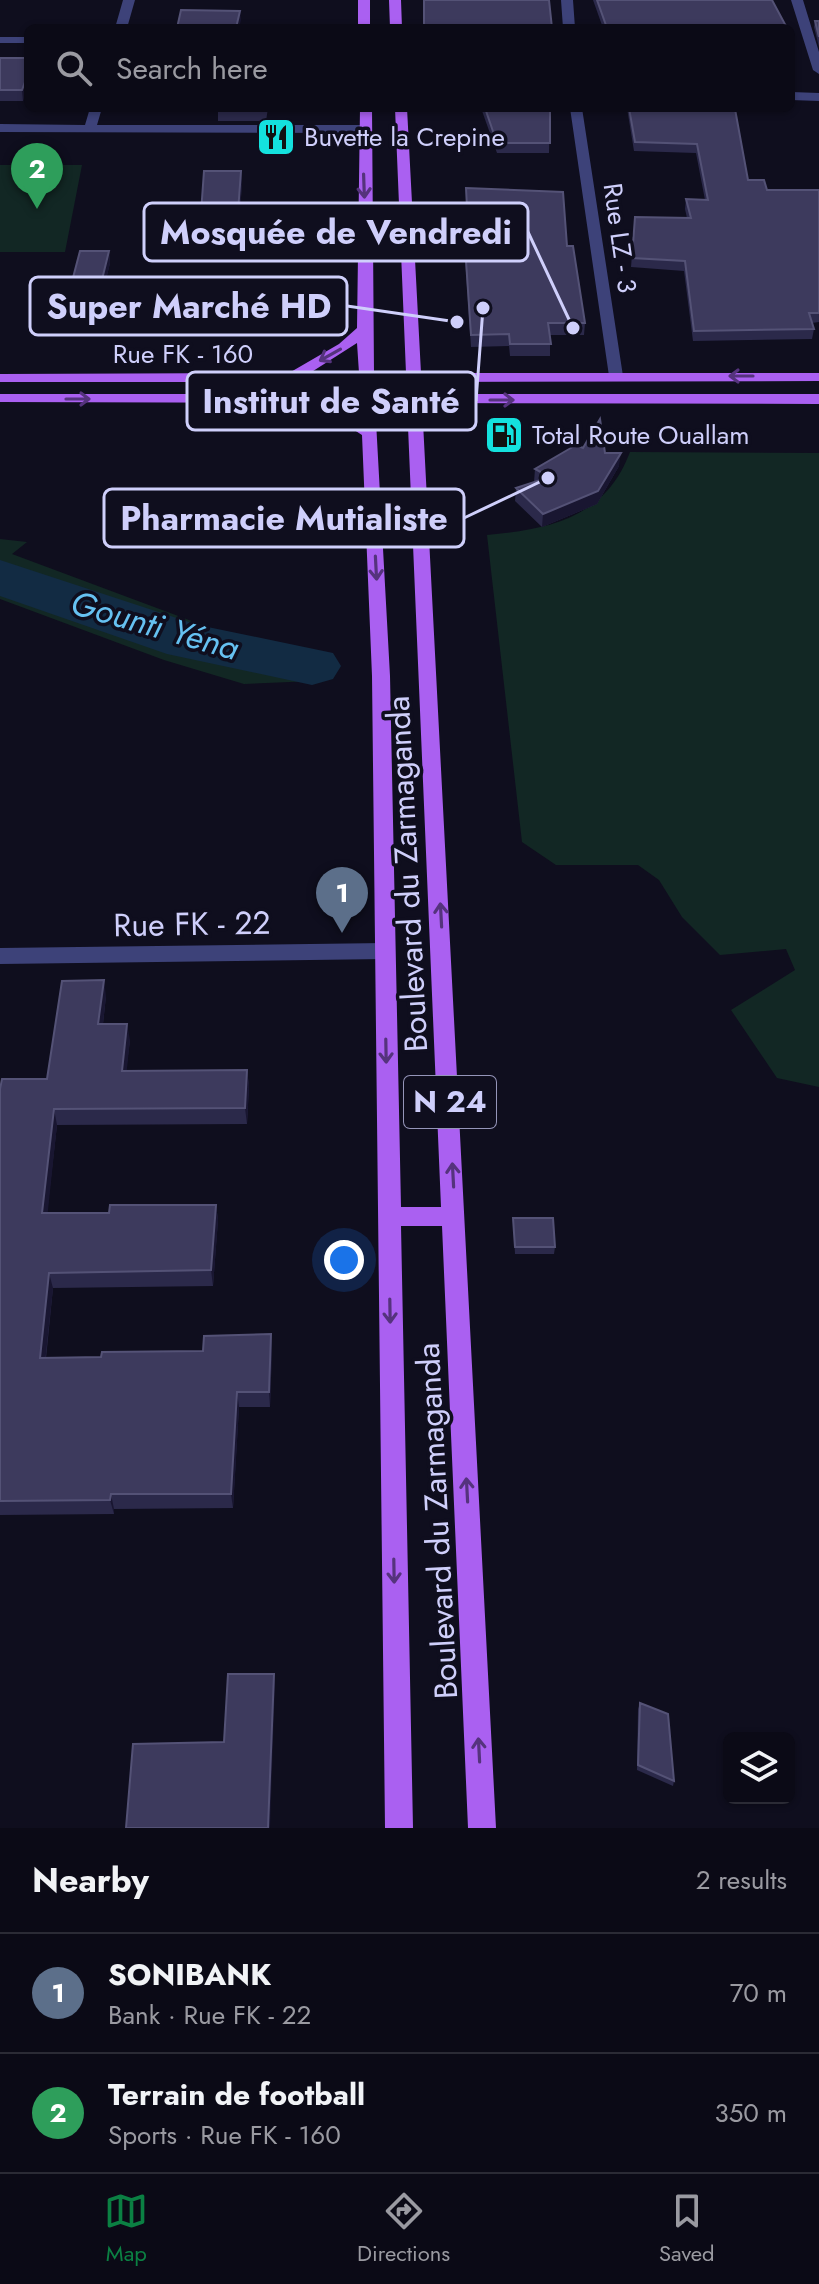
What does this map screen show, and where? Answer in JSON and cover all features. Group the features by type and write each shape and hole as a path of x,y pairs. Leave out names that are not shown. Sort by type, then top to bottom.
{"main road":[{"path":"364,0 364,24"},
{"path":"395,0 396,24"},
{"name":"Boulevard du Zarmaganda","path":"366,112 364,329 381,676 399,1828"},
{"name":"Boulevard du Zarmaganda","path":"401,112 482,1828"},
{"path":"293,377 344,347 364,329"},
{"name":"Rue FK - 160","path":"0,378 819,377"},
{"name":"Rue FK - 160","path":"0,398 368,401 819,399"},
{"path":"265,400 336,412 369,433"},
{"path":"388,1216 455,1217"}],"street":[{"path":"122,24 129,0"},
{"path":"567,0 569,24"},
{"path":"797,0 819,70"},
{"path":"0,40 24,40"},
{"path":"795,96 819,97"},
{"path":"90,128 95,112"},
{"name":"Rue LZ - 3","path":"577,112 616,376"},
{"path":"0,128 365,129"},
{"name":"Rue FK - 22","path":"0,956 385,951"}],"green space":[{"path":"0,165 82,165 65,252 0,252"},
{"path":"630,452 819,453 819,1087 777,1078 731,1010 795,970 786,949 720,955 682,917 659,880 638,865 556,865 522,842 487,535 554,524 591,506 619,474"},
{"path":"0,539 27,542 12,554 312,666 314,681 244,684 164,660 0,599"}],"building":[{"path":"424,0 549,0 552,24 424,24"},
{"path":"597,0 772,0 785,24 606,24"},
{"path":"181,10 240,11 237,24 178,24"},
{"path":"0,58 24,58 22,90 0,90"},
{"path":"486,112 550,112 550,143 497,143"},
{"path":"630,112 736,112 748,180 764,180 767,190 819,190 819,313 809,313 814,329 694,331 685,261 632,258 635,217 691,218 686,199 708,200 697,144 635,142"},
{"path":"204,171 241,171 238,212 270,211 271,238 180,241 182,213 201,213"},
{"path":"466,188 563,192 567,246 573,246 585,323 548,323 551,344 510,344 509,334 471,335 465,246 469,246"},
{"path":"80,251 109,251 94,312 64,312"},
{"path":"600,419 605,453 621,453 598,491 543,514 516,488 550,477 535,469 576,445 583,448"},
{"path":"104,980 98,1024 127,1024 122,1071 247,1070 245,1108 54,1109 42,1213 109,1213 110,1205 216,1205 211,1270 49,1273 40,1358 101,1357 102,1352 203,1351 204,1336 271,1334 269,1392 237,1392 231,1494 111,1494 110,1500 0,1501 0,1089 2,1079 47,1079 62,981"},
{"path":"513,1218 553,1218 555,1247 515,1247"},
{"path":"228,1674 274,1674 268,1828 126,1828 133,1744 224,1742"},
{"path":"640,1703 668,1714 674,1781 638,1765"}],"waterway":[{"name":"Gounti Yéna","path":"0,577 187,641 312,666"}],"place":[{"name":"Buvette la Crepine","path":"276,137"},
{"name":"Terrain de football","path":"37,209"},
{"name":"Institut de Santé","path":"483,308"},
{"name":"Super Marché HD","path":"457,322"},
{"name":"Mosquée de Vendredi","path":"573,328"},
{"name":"Total Route Ouallam","path":"504,435"},
{"name":"Pharmacie Mutialiste","path":"548,478"},
{"name":"SONIBANK","path":"342,933"}]}
